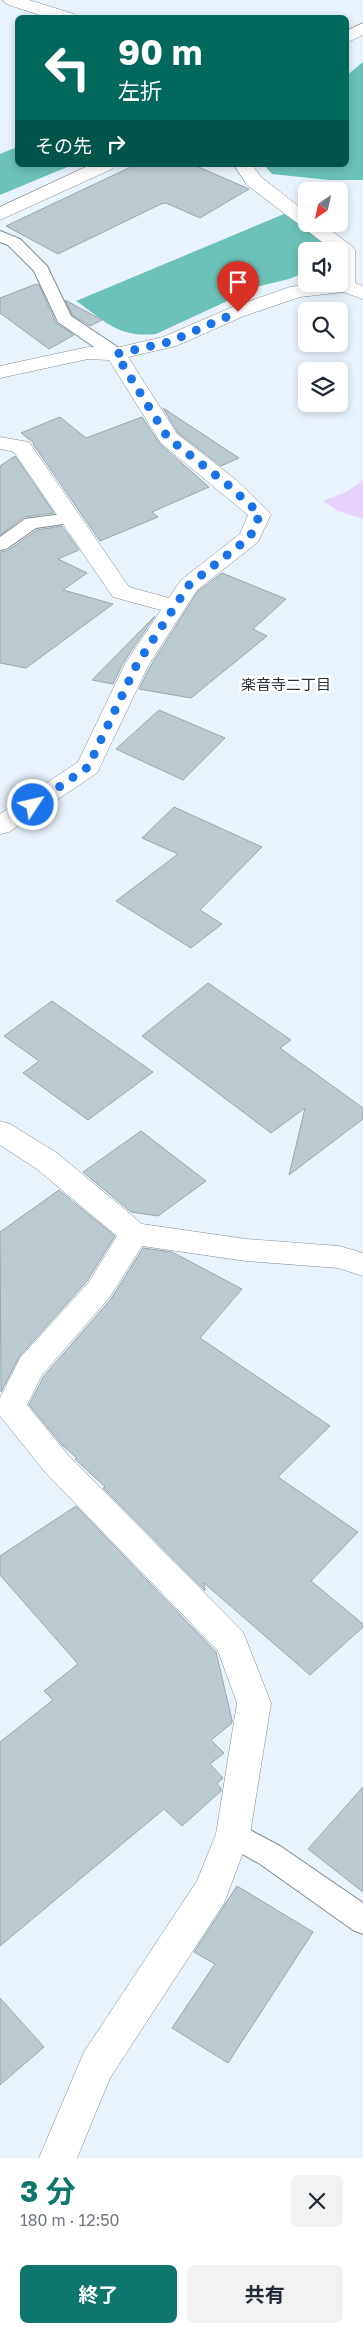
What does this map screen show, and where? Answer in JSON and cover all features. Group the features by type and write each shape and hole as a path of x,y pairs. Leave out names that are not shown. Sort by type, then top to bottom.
{"street":[{"path":"12,0 59,15"},
{"path":"349,36 363,28"},
{"path":"0,214 101,167"},
{"path":"245,167 254,181 298,215"},
{"path":"0,372 88,353 116,354 169,342 238,312 297,291 354,289 345,250 321,232"},
{"path":"0,826 88,767 137,664 189,585 250,537 260,514 227,484 168,438 116,354"},
{"path":"0,443 21,447 121,592 175,607"},
{"path":"0,1131 47,1161 134,1234 246,1250 339,1257 363,1265"},
{"path":"58,2158 97,2065 211,1891 233,1834 254,1703 231,1642 56,1463 5,1402 31,1367 99,1290 134,1234"}],"lane":[{"path":"0,236 14,242 41,269 64,319 116,354"},
{"path":"0,545 32,523 70,518"},
{"path":"233,1834 270,1855 363,1920"}],"shaded area":[{"path":"363,62 363,180 329,180 272,174 266,167 349,167 349,74"},
{"path":"15,148 15,167 67,167 0,195 0,154"},
{"path":"284,214 298,223 298,232 313,232 327,242 298,242 298,275 260,286 156,334 143,335 122,331 76,301"},
{"path":"363,480 363,519 338,511 323,501 346,492"}],"building":[{"path":"131,167 199,167 249,189 200,218 166,203 161,204 58,254 6,226"},
{"path":"36,284 39,285 56,323 74,335 49,349 0,313 0,298"},
{"path":"65,300 102,320 90,326 72,315"},
{"path":"163,408 239,458 221,466 178,433"},
{"path":"60,417 86,438 142,417 160,444 209,487 152,512 158,517 100,541 34,443 21,433"},
{"path":"15,456 54,513 24,517 0,535 0,466"},
{"path":"62,526 79,550 58,559 87,573 63,590 113,604 26,668 0,663 0,552 7,551 37,530"},
{"path":"222,573 286,599 253,629 267,636 191,698 139,689 151,665 198,591"},
{"path":"155,616 123,663 113,684 92,680"},
{"path":"159,710 225,738 183,780 116,749"},
{"path":"174,807 262,847 200,910 222,924 191,948 116,901 178,854 142,838"},
{"path":"208,983 291,1040 280,1048 363,1108 363,1119 289,1175 305,1108 271,1133 142,1036"},
{"path":"52,1001 153,1072 88,1120 23,1073 39,1061 4,1036"},
{"path":"141,1131 206,1181 158,1216 131,1212 83,1172"},
{"path":"59,1190 115,1236 87,1281 19,1357 1,1392 0,1232"},
{"path":"143,1248 172,1252 242,1289 200,1338 330,1426 278,1477 358,1532 311,1581 363,1624 363,1627 310,1675 204,1583 205,1591 103,1488 105,1487 75,1459 77,1458 62,1445 29,1405 44,1376 111,1299"},
{"path":"76,1506 216,1652 232,1720 232,1723 211,1740 224,1753 210,1764 223,1778 217,1784 221,1791 182,1826 164,1809 0,1946 0,1742 53,1700 44,1691 78,1664 0,1575 0,1556"},
{"path":"363,1787 363,1892 308,1849"},
{"path":"237,1886 313,1932 228,2063 172,2028 215,1964 194,1952"},
{"path":"0,1998 44,2047 0,2085"}],"district":[{"name":"楽音寺二丁目","path":"286,685"}],"route":[{"path":"33,805 88,767 137,664 189,585 250,537 260,514 227,484 168,438 116,354 169,342 238,312"}]}
